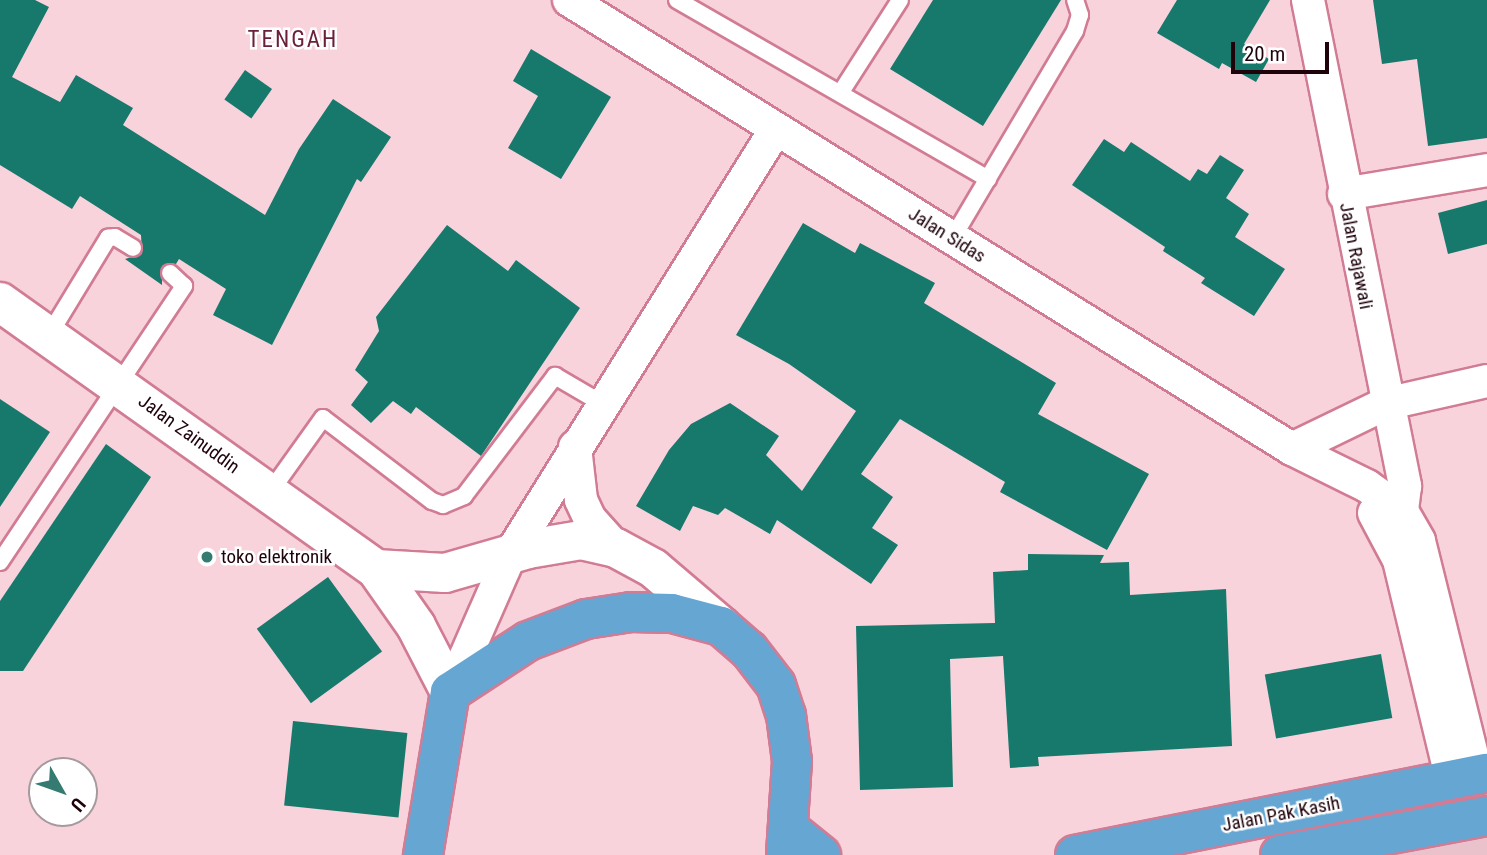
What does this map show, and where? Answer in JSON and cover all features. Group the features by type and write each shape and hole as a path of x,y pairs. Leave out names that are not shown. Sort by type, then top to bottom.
{"highway":[{"path":"423,855 450,692 528,641 586,619 631,612 672,613 721,626 749,650 776,685 786,715 792,761 788,843 821,855"},
{"name":"Jalan Pak Kasih","path":"1075,855 1472,776"},
{"name":"Jalan Pak Kasih","path":"1280,855 1487,816"}],"street":[{"name":"Jalan Sidas","path":"569,0 775,130 1327,469 1394,520"},
{"name":"Jalan Rajawali","path":"1308,0 1385,404 1405,486 1394,520 1399,560 1472,776"},
{"path":"450,692 511,553 775,130"},
{"path":"1344,194 1487,170"},
{"name":"Jalan Zainuddin","path":"0,302 121,384 376,569 416,626 450,692"},
{"path":"1292,449 1385,404 1487,381"},
{"path":"575,447 581,500 590,519 616,548 653,568 721,626"},
{"path":"376,569 445,573 559,541 616,548"}],"lane":[{"path":"677,0 988,179"},
{"path":"841,92 900,0"},
{"path":"952,239 1075,31 1080,15 1075,0"},
{"path":"49,335 108,238 115,237 132,248"},
{"path":"0,562 184,286 170,273"},
{"path":"270,492 323,418 432,501 443,505 464,496 555,376 603,404"}],"shaded area":[{"path":"1487,828 1487,855 1335,855"}],"building":[{"path":"0,0 35,0 49,7 12,77 60,102 76,75 133,108 123,125 265,215 299,149 333,99 391,137 361,182 357,179 272,345 213,315 226,289 179,259 176,264 162,266 162,285 125,259 142,254 141,235 80,196 72,209 0,165"},
{"path":"933,0 1061,0 983,126 890,69"},
{"path":"1177,0 1270,0 1244,44 1269,59 1256,82 1222,63 1219,69 1157,33"},
{"path":"1373,0 1487,0 1487,138 1428,146 1417,59 1382,64"},
{"path":"531,49 611,97 561,179 508,148 538,96 513,81"},
{"path":"245,70 272,89 251,118 224,99"},
{"path":"1104,139 1124,152 1131,142 1190,181 1198,169 1207,174 1220,155 1244,170 1226,198 1249,214 1235,237 1285,269 1254,316 1201,283 1205,278 1163,251 1165,247 1072,185"},
{"path":"1487,200 1487,244 1448,254 1438,213"},
{"path":"803,223 855,253 860,243 935,283 924,303 1056,383 1038,414 1149,474 1107,550 1000,492 1005,482 900,419 861,474 893,497 872,528 898,545 871,584 777,520 770,534 725,508 718,515 693,506 680,531 636,506 669,450 691,424 730,403 779,436 766,455 802,491 856,411 789,364 736,335"},
{"path":"447,225 508,271 516,260 580,308 481,456 416,407 411,414 393,401 371,423 351,405 368,382 355,370 379,331 376,317"},
{"path":"0,399 50,432 0,507"},
{"path":"106,444 151,477 23,671 0,671 0,601"},
{"path":"1028,554 1104,555 1100,563 1129,562 1130,595 1226,589 1232,746 1038,757 1039,766 1010,768 1003,656 950,659 953,787 860,790 856,626 995,623 993,572 1028,570"},
{"path":"328,577 382,651 311,703 257,629"},
{"path":"1381,654 1392,718 1276,739 1265,674"},
{"path":"293,721 407,733 398,818 284,806"}],"place":[{"name":"toko elektronik","path":"207,557"}],"district":[{"name":"TENGAH","path":"293,40"}]}
